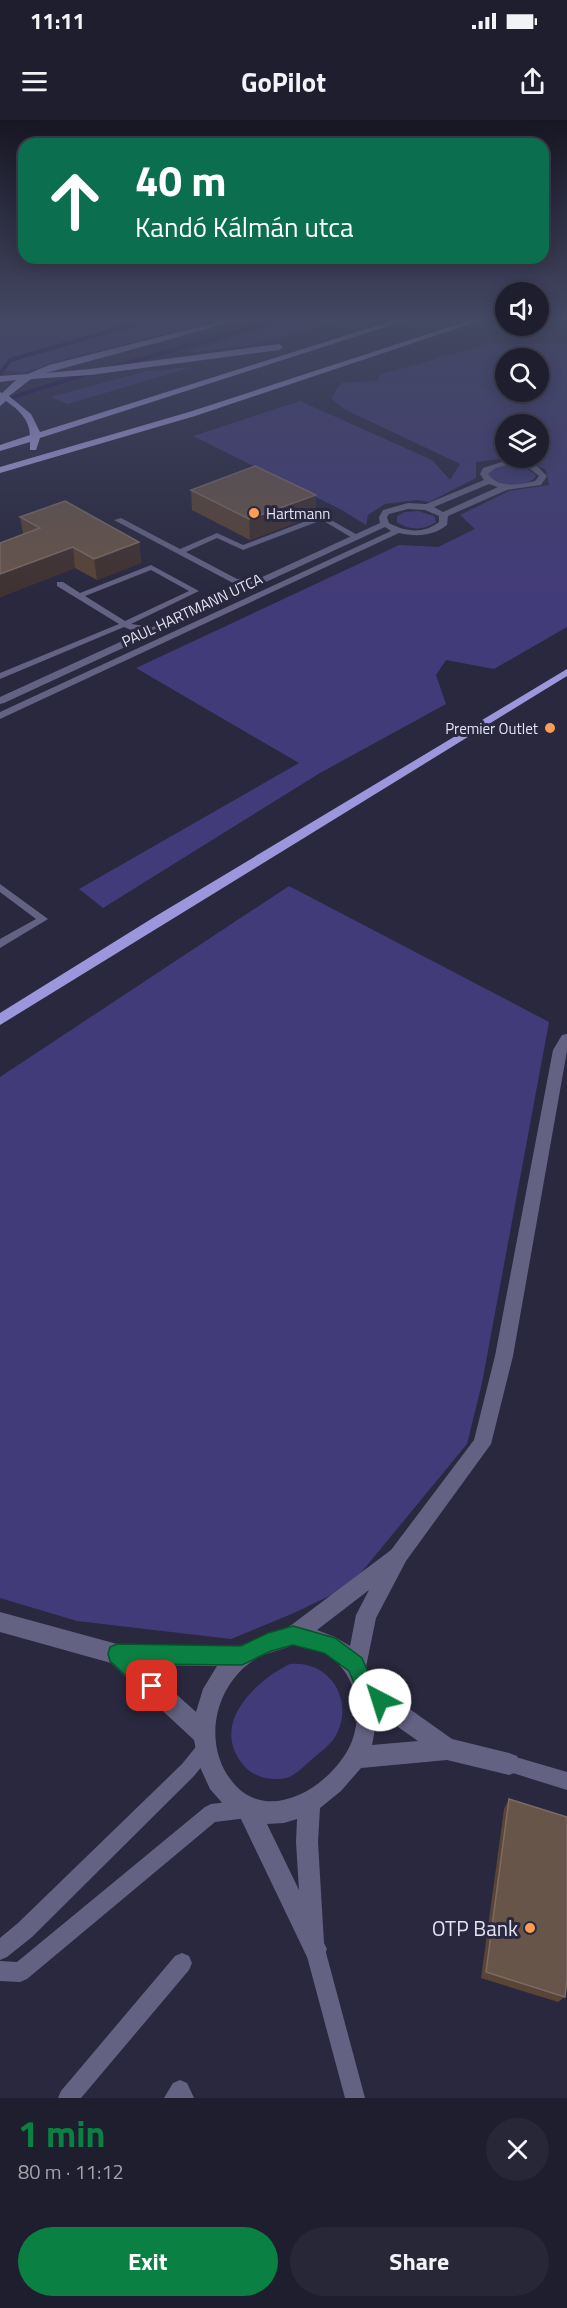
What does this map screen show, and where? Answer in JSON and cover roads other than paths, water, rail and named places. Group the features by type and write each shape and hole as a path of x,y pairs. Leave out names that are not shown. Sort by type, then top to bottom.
{"highway":[{"path":"0,479 20,466 31,454 35,442 34,426 24,410"},
{"path":"0,448 119,410"},
{"path":"0,468 175,410"},
{"path":"0,468 203,410"},
{"path":"21,429 42,422"}],"main road":[{"path":"0,1020 161,919 567,672"}],"street":[{"path":"443,515 506,487 531,486 541,481 543,476 535,468 508,463 495,465 486,470 484,474 489,481 506,487"},
{"path":"428,507 489,481"},
{"path":"428,507 443,515"},
{"name":"PAUL HARTMANN UTCA","path":"0,701 385,524 383,517 394,508 428,507"},
{"path":"385,524 397,531 412,533 435,530 444,523 443,515"},
{"name":"PAUL HARTMANN UTCA","path":"0,716 397,531"},
{"path":"356,1665 366,1616 399,1554 482,1444 504,1356 560,1050 567,1039"},
{"path":"315,1949 248,1809 218,1781 205,1742 205,1714 210,1694 225,1673 242,1656 268,1642 293,1635 399,1554"},
{"path":"0,1622 117,1654 242,1656"},
{"path":"248,1809 285,1812 309,1802 338,1779 355,1758 366,1727 366,1690 356,1665 329,1644 293,1635"},
{"path":"117,1654 205,1742"},
{"path":"366,1690 447,1749"},
{"path":"355,1758 447,1749 509,1764"},
{"path":"309,1802 307,1842 315,1949"}],"lane":[{"path":"180,552 217,536 243,548 322,517 351,531 357,537"},
{"path":"118,520 236,580 266,579"},
{"path":"0,676 128,626 195,591 152,567 80,596"},
{"path":"226,597 236,580"},
{"path":"60,584 128,626 156,630"},
{"path":"127,643 128,626"},
{"path":"0,887 43,919 0,944"},
{"path":"0,1950 25,1930 188,1770 205,1742"},
{"path":"509,1764 567,1781"},
{"path":"0,1971 20,1972 211,1813 248,1809"},
{"path":"315,1949 355,2098"},
{"path":"68,2098 182,1963"},
{"path":"174,2098 180,2090 184,2098"}],"place":[{"name":"Hartmann","path":"254,513"},
{"name":"Premier Outlet","path":"550,728"},
{"name":"OTP Bank","path":"530,1928"}]}
